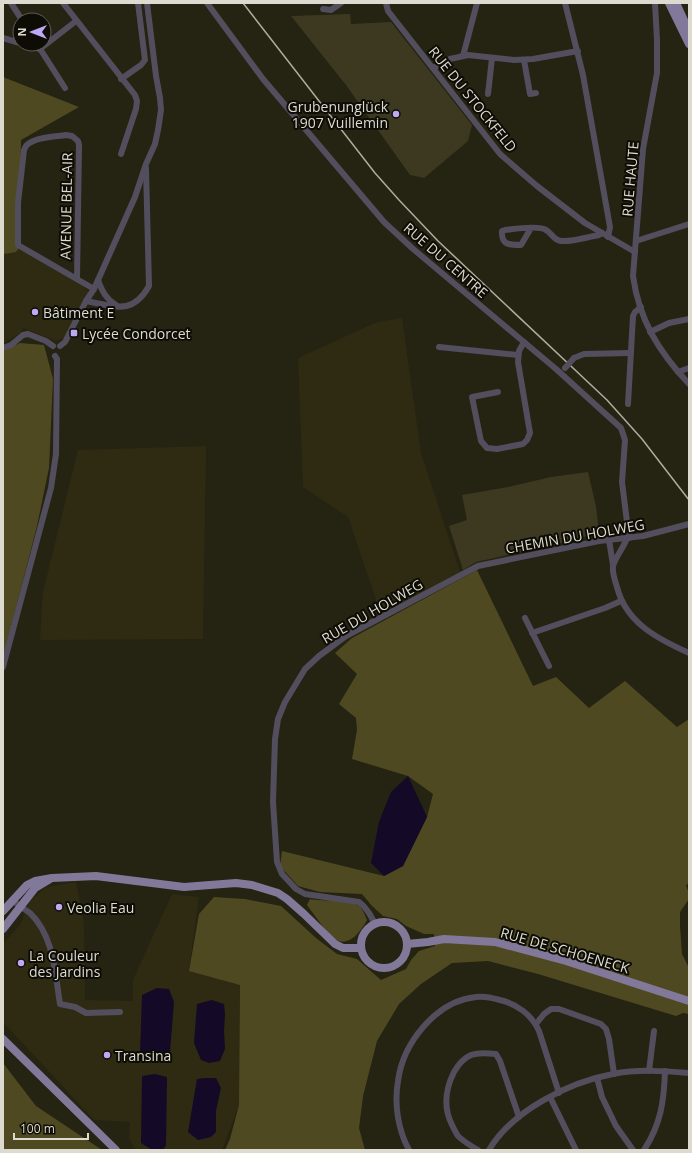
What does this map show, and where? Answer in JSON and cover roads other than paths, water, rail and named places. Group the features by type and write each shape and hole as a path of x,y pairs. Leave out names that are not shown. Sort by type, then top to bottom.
{"main road":[{"path":"669,3 689,44"},
{"path":"676,3 689,31"},
{"path":"3,912 12,900 27,885 35,880 96,876 123,878 176,886 236,883 252,885 278,893 304,914 335,944 343,948 361,948"},
{"path":"3,929 35,888 52,878"},
{"path":"388,923 397,927 404,934 407,944 404,957 399,962 388,968 376,967 370,964 366,960 361,948 361,943 365,933 375,924 388,923"},
{"name":"RUE DE SCHOENECK","path":"407,944 456,939 495,942 566,961 689,1001"},
{"path":"3,1040 116,1150"}],"street":[{"path":"11,3 17,12"},
{"path":"63,3 134,95 137,101 136,109 121,154"},
{"path":"121,79 141,65 145,60 138,3"},
{"path":"57,346 65,342 86,301 94,289 135,197 156,139 160,98 147,3"},
{"name":"RUE DU CENTRE","path":"207,3 263,79 384,222 412,248 524,342 617,424 624,434 625,443 622,482 628,538"},
{"path":"323,9 331,10 341,3"},
{"name":"RUE DU STOCKFELD","path":"386,3 388,11 500,154 537,186 585,223 635,252"},
{"path":"463,56 477,3"},
{"path":"531,228 521,245 510,245 506,244 504,241 502,231 505,230 531,228 546,229 555,239 562,241 605,235 610,227 588,98 578,51 565,3"},
{"name":"RUE HAUTE","path":"654,3 657,40 657,73 643,149 633,276 636,295 650,332 660,349 689,384"},
{"path":"52,37 76,21"},
{"path":"433,68 450,59 463,56 476,55 510,60 524,60 578,51"},
{"path":"42,52 65,88"},
{"path":"488,94 492,58"},
{"path":"524,60 530,94 536,93"},
{"name":"AVENUE BEL-AIR","path":"76,279 78,141 72,136 33,141 27,144 24,150 18,203 18,245 76,279 94,289"},
{"path":"86,301 129,306 143,297 149,286 146,164"},
{"path":"135,197 147,198"},
{"path":"636,241 689,224"},
{"path":"98,280 107,298 119,306"},
{"path":"628,404 633,316 641,307"},
{"path":"650,332 669,323 689,319"},
{"path":"3,348 11,345 24,335 28,334 57,346 62,350 59,355 55,356 56,454 51,488 3,667"},
{"path":"498,392 472,397 481,441 485,446 494,449 523,444 527,440 530,433 518,367 518,355 524,342"},
{"path":"439,347 518,355"},
{"path":"560,374 574,358 584,354 630,353"},
{"path":"678,372 689,368"},
{"name":"CHEMIN DU HOLWEG","path":"466,572 478,566 609,540 628,538 689,524"},
{"path":"613,565 628,538"},
{"path":"609,540 613,574 621,601 634,619 646,630 654,636 689,653"},
{"name":"RUE DU HOLWEG","path":"375,924 370,914 359,902 305,894 296,889 282,874 277,862 273,802 275,746 278,719 285,702 305,669 319,656 346,636 466,572"},
{"path":"532,633 621,601"},
{"path":"525,618 549,666"},
{"path":"12,900 30,914 38,924 49,943 60,1004 75,1007 86,1013 120,1012"},
{"path":"409,1150 401,1131 397,1113 396,1095 402,1063 410,1046 428,1023 448,1006 460,1001 476,997 492,998 518,1006 536,1024 559,1093"},
{"path":"536,1024 544,1014 551,1009 560,1009 601,1024 606,1030 609,1039 614,1074"},
{"path":"650,1071 654,1031"},
{"path":"478,1150 468,1145 457,1135 447,1111 447,1089 456,1068 463,1060 472,1055 488,1053 496,1054 500,1061 519,1117"},
{"path":"489,1150 504,1130 519,1117 550,1097 578,1084 614,1074 650,1071 689,1073"},
{"path":"644,1150 652,1138 658,1124 664,1098 664,1071"},
{"path":"598,1078 602,1097 616,1126 633,1150"},
{"path":"550,1097 572,1149"}],"railway":[{"path":"243,3 375,173 399,200 438,241 607,400 642,439 689,500"}],"place":[{"name":"Grubenunglück 1907 Vuillemin","path":"396,114"},
{"name":"Bâtiment E","path":"35,312"},
{"name":"Lycée Condorcet","path":"74,333"},
{"name":"Veolia Eau","path":"59,907"},
{"name":"La Couleur des Jardins","path":"21,963"},
{"name":"Transina","path":"107,1055"}]}
